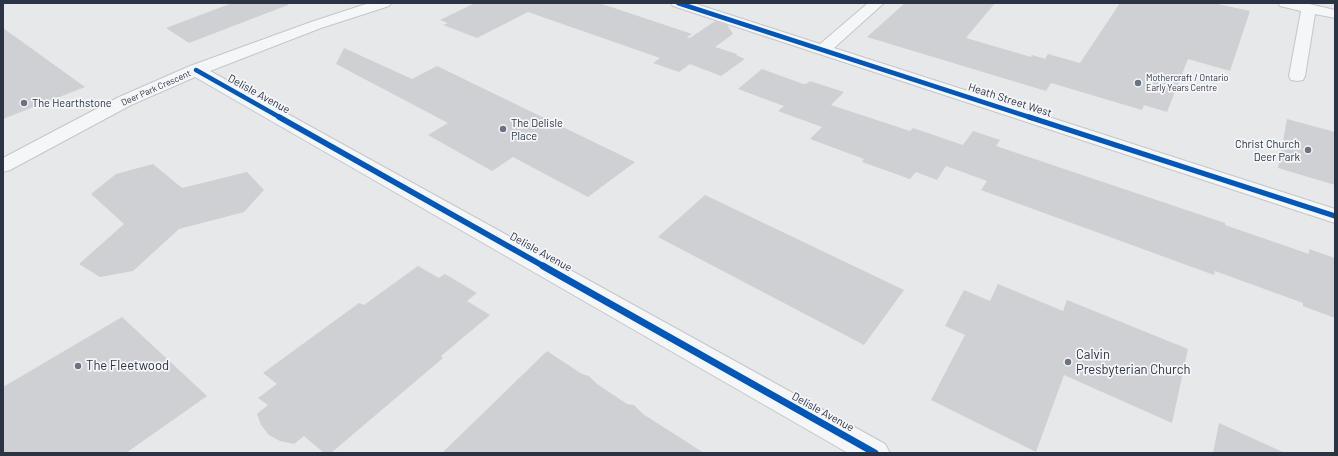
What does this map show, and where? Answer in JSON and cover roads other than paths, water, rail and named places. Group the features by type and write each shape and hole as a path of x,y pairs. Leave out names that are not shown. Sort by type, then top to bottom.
{"street":[{"name":"Deer Park Crescent","path":"3,166 125,101 196,70 316,25 384,3"},
{"name":"Heath Street West","path":"678,3 1335,216"},
{"path":"823,50 877,3"},
{"path":"1285,3 1335,14"},
{"path":"1297,76 1309,8"},
{"name":"Delisle Avenue","path":"196,70 876,453"}],"place":[{"name":"Mothercraft / Ontario Early Years Centre","path":"1138,83"},
{"name":"The Hearthstone","path":"24,103"},
{"name":"The Delisle Place","path":"503,129"},
{"name":"Christ Church Deer Park","path":"1308,150"},
{"name":"Calvin Presbyterian Church","path":"1068,362"},
{"name":"The Fleetwood","path":"78,366"}]}
